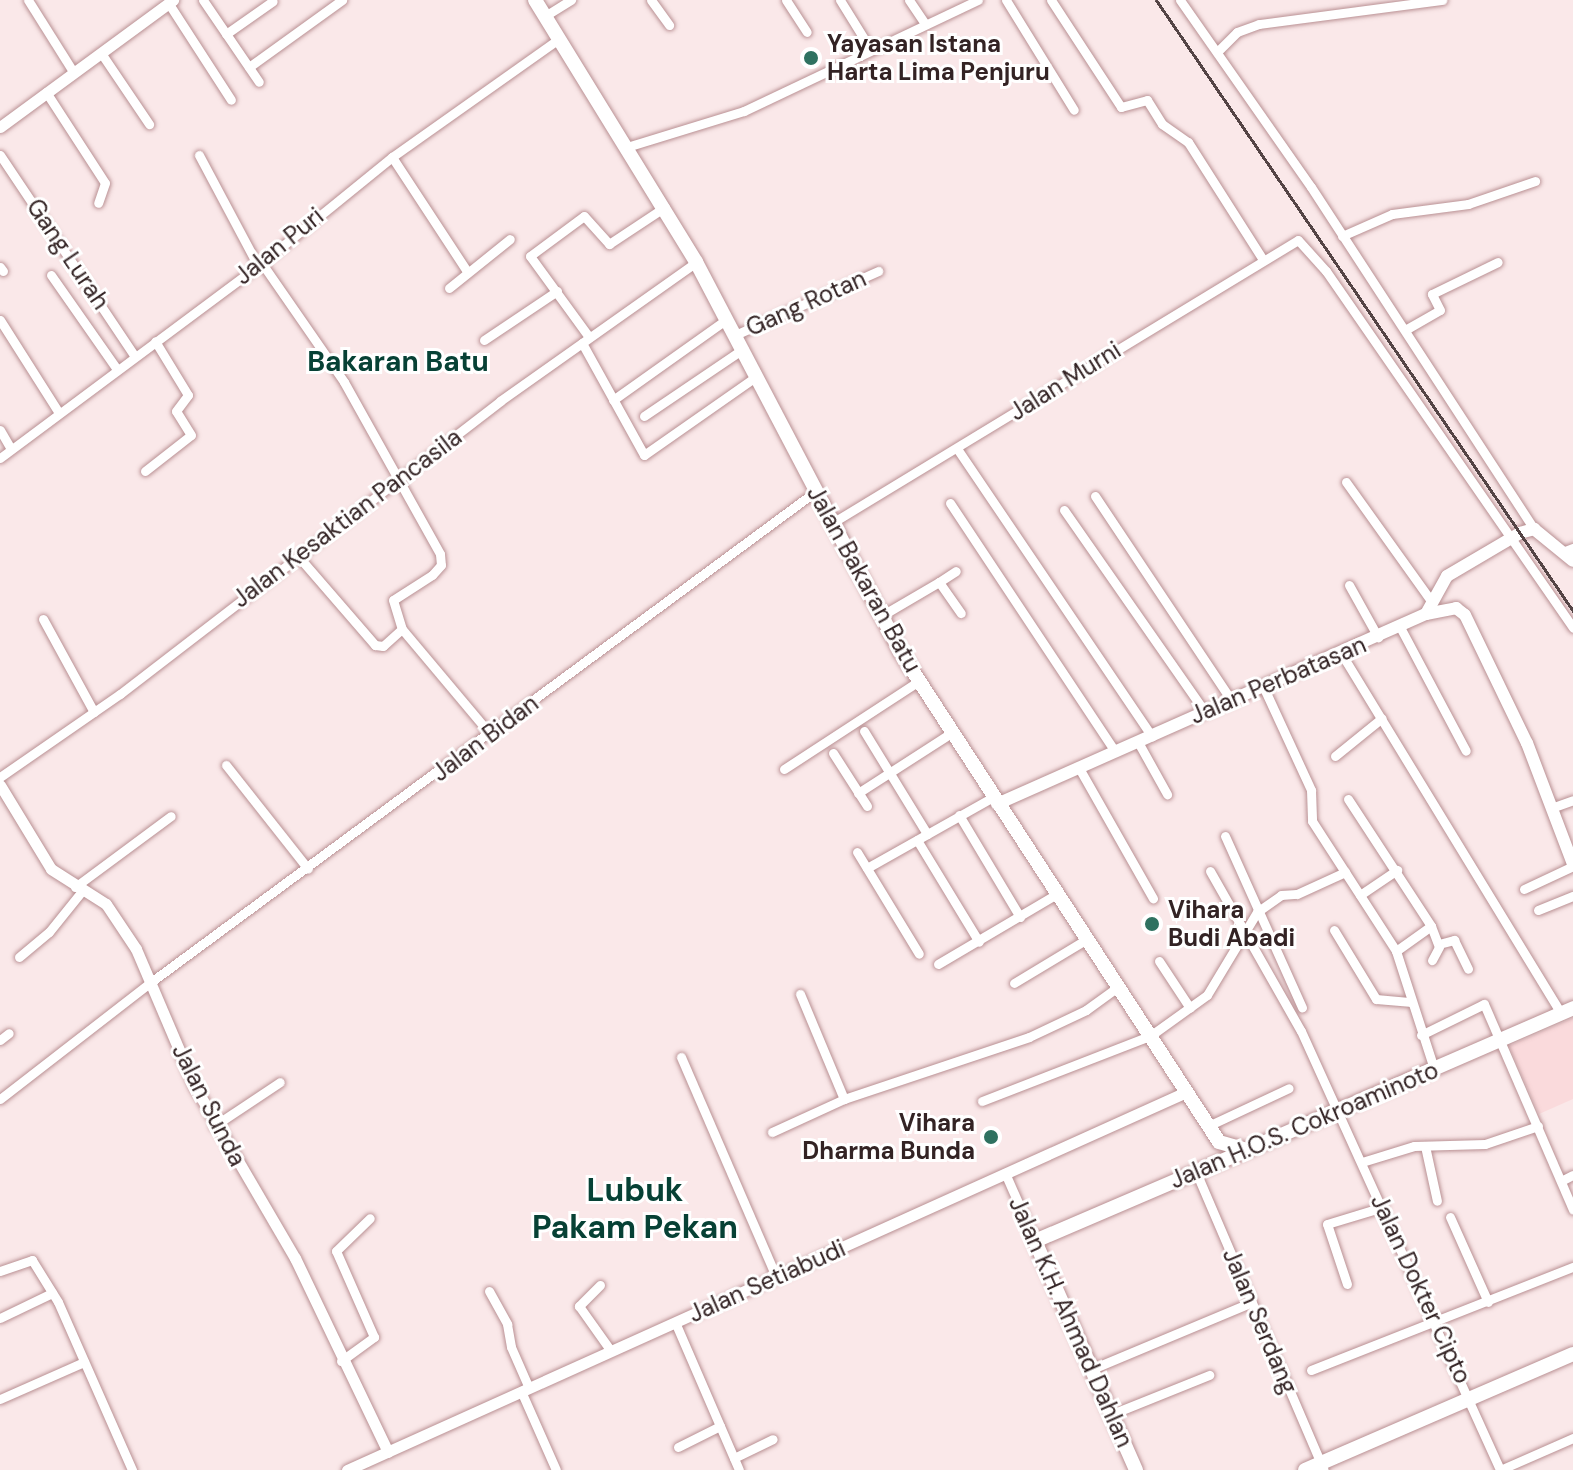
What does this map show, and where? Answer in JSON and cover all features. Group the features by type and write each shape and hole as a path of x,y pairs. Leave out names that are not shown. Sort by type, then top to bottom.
{"main road":[{"name":"Jalan Bakaran Batu","path":"535,0 665,207 743,349 881,616 919,681 1219,1142"},
{"name":"Jalan Perbatasan","path":"995,801 1079,768 1400,627 1429,608 1447,576 1511,538 1534,529"},
{"path":"1534,529 1570,553"},
{"path":"1429,608 1456,608 1465,615 1554,807 1573,865"},
{"name":"Jalan H.O.S. Cokroaminoto","path":"1035,1241 1567,1011"},
{"path":"1202,1169 1217,1155 1219,1142 1247,1150"},
{"name":"Jalan K.H. Ahmad Dahlan","path":"1035,1241 1136,1470"},
{"path":"1305,1470 1323,1466 1573,1354"}],"street":[{"path":"28,0 74,73"},
{"path":"203,0 259,82"},
{"path":"249,67 342,0"},
{"path":"545,16 571,0"},
{"path":"651,0 669,25"},
{"path":"786,0 807,32"},
{"path":"840,0 871,50"},
{"path":"909,0 925,24"},
{"path":"627,147 744,111 978,0"},
{"path":"1006,0 1074,110"},
{"path":"1051,0 1121,107 1144,98 1162,124 1188,142 1262,258"},
{"path":"1180,0 1405,330 1534,529"},
{"path":"1217,52 1237,32 1259,24 1442,0"},
{"path":"226,34 273,1"},
{"path":"0,127 171,2 231,100"},
{"name":"Jalan Puri","path":"0,458 116,368 260,264 392,157 560,38"},
{"path":"101,53 149,124"},
{"path":"46,92 105,183 98,203"},
{"name":"Gang Lurah","path":"0,155 134,355"},
{"path":"199,155 260,264 344,382 441,559 432,575 393,600 402,629 491,735"},
{"path":"392,157 467,271"},
{"path":"1342,236 1392,214 1468,204 1535,181"},
{"path":"665,207 609,244 584,216 530,256 557,291 645,455 757,376"},
{"path":"449,288 510,239"},
{"name":"Jalan Murni","path":"832,523 958,450 1262,258 1298,240 1306,242 1511,538"},
{"name":"Jalan Kesaktian Pancasila","path":"0,777 94,712 585,340 696,262"},
{"path":"1405,330 1440,310 1432,294 1498,262"},
{"name":"Gang Rotan","path":"735,335 878,271"},
{"path":"51,275 116,368"},
{"path":"484,340 557,291"},
{"path":"613,400 727,319"},
{"path":"0,320 59,413"},
{"path":"145,471 191,435 176,411 188,395 155,341"},
{"path":"644,416 743,349"},
{"path":"0,430 11,449"},
{"path":"958,450 1152,736"},
{"path":"1346,482 1429,608"},
{"name":"Jalan Bidan","path":"0,1099 151,982 491,735 816,491"},
{"path":"1095,496 1231,700"},
{"path":"950,503 1115,751"},
{"path":"1064,510 1204,711"},
{"path":"1511,538 1573,628"},
{"path":"298,556 375,645 383,646 402,629"},
{"path":"881,616 956,571"},
{"path":"939,582 961,613"},
{"path":"1349,585 1378,637"},
{"path":"43,619 94,712"},
{"path":"1400,627 1466,751"},
{"path":"1341,653 1567,1011"},
{"path":"784,769 919,681"},
{"path":"1263,686 1311,790 1309,815 1396,951 1411,984 1409,1002 1434,1069"},
{"path":"1335,756 1382,718"},
{"path":"864,731 927,834"},
{"path":"858,793 951,733"},
{"path":"1138,742 1167,794"},
{"path":"833,753 867,806"},
{"path":"226,765 308,869"},
{"path":"1079,768 1153,898"},
{"name":"Jalan Sunda","path":"0,785 45,861 79,889 106,904 151,982 214,1126 295,1258 341,1361 388,1452"},
{"path":"1348,799 1431,926 1439,944 1432,960"},
{"path":"1554,807 1573,800"},
{"path":"867,868 959,815 995,801"},
{"path":"959,815 1020,917"},
{"path":"19,957 49,932 79,889 171,816"},
{"path":"1225,836 1302,1007"},
{"path":"917,840 979,942"},
{"path":"857,852 919,954"},
{"path":"1524,889 1573,865"},
{"path":"1360,895 1397,870"},
{"name":"Jalan Dokter Cipto","path":"1210,871 1226,904 1247,928 1362,1162 1471,1398 1500,1470"},
{"path":"982,1101 1150,1036 1207,995 1257,912 1281,895 1297,894 1345,872"},
{"path":"938,964 1057,894"},
{"path":"1538,910 1573,896"},
{"path":"1396,951 1431,926"},
{"path":"1334,930 1376,999 1409,1002"},
{"path":"1014,983 1087,939"},
{"path":"1439,944 1454,940 1468,969"},
{"path":"1159,961 1190,1008"},
{"path":"772,1132 844,1099 1029,1037 1086,1010 1118,987"},
{"path":"800,994 844,1099"},
{"path":"1421,1035 1484,1004 1573,1210"},
{"path":"681,1057 776,1277"},
{"path":"214,1126 280,1082"},
{"path":"1208,1126 1289,1088"},
{"name":"Jalan Setiabudi","path":"347,1470 1186,1092"},
{"path":"1362,1162 1425,1146 1478,1145 1538,1126"},
{"path":"1425,1146 1437,1201"},
{"name":"Jalan Serdang","path":"1202,1169 1252,1302 1323,1466"},
{"name":"Jalan K.H. Ahmad Dahlan","path":"1005,1173 1035,1241"},
{"path":"1561,1181 1573,1175"},
{"path":"1347,1284 1327,1224 1383,1207"},
{"path":"1450,1217 1488,1302"},
{"path":"341,1361 374,1337 336,1251 370,1218"},
{"path":"0,1271 31,1259 52,1293 132,1470"},
{"path":"1311,1370 1435,1325 1573,1267"},
{"path":"600,1285 579,1308 611,1351"},
{"path":"489,1291 507,1324 525,1390 556,1470"},
{"path":"0,1318 52,1293"},
{"path":"1092,1369 1252,1302"},
{"path":"675,1322 739,1470"},
{"path":"0,1399 84,1362"},
{"path":"1112,1414 1209,1375"},
{"path":"678,1447 720,1426"},
{"path":"1500,1470 1573,1438"},
{"path":"734,1458 773,1439"}],"shaded area":[{"path":"1573,1018 1573,1099 1539,1114 1509,1046"}],"railway":[{"path":"1156,0 1573,611"}],"place":[{"name":"Yayasan Istana Harta Lima Penjuru","path":"811,58"},
{"name":"Vihara Budi Abadi","path":"1152,924"},
{"name":"Vihara Dharma Bunda","path":"991,1137"}],"district":[{"name":"Bakaran Batu","path":"398,362"},
{"name":"Lubuk Pakam Pekan","path":"635,1210"}]}
